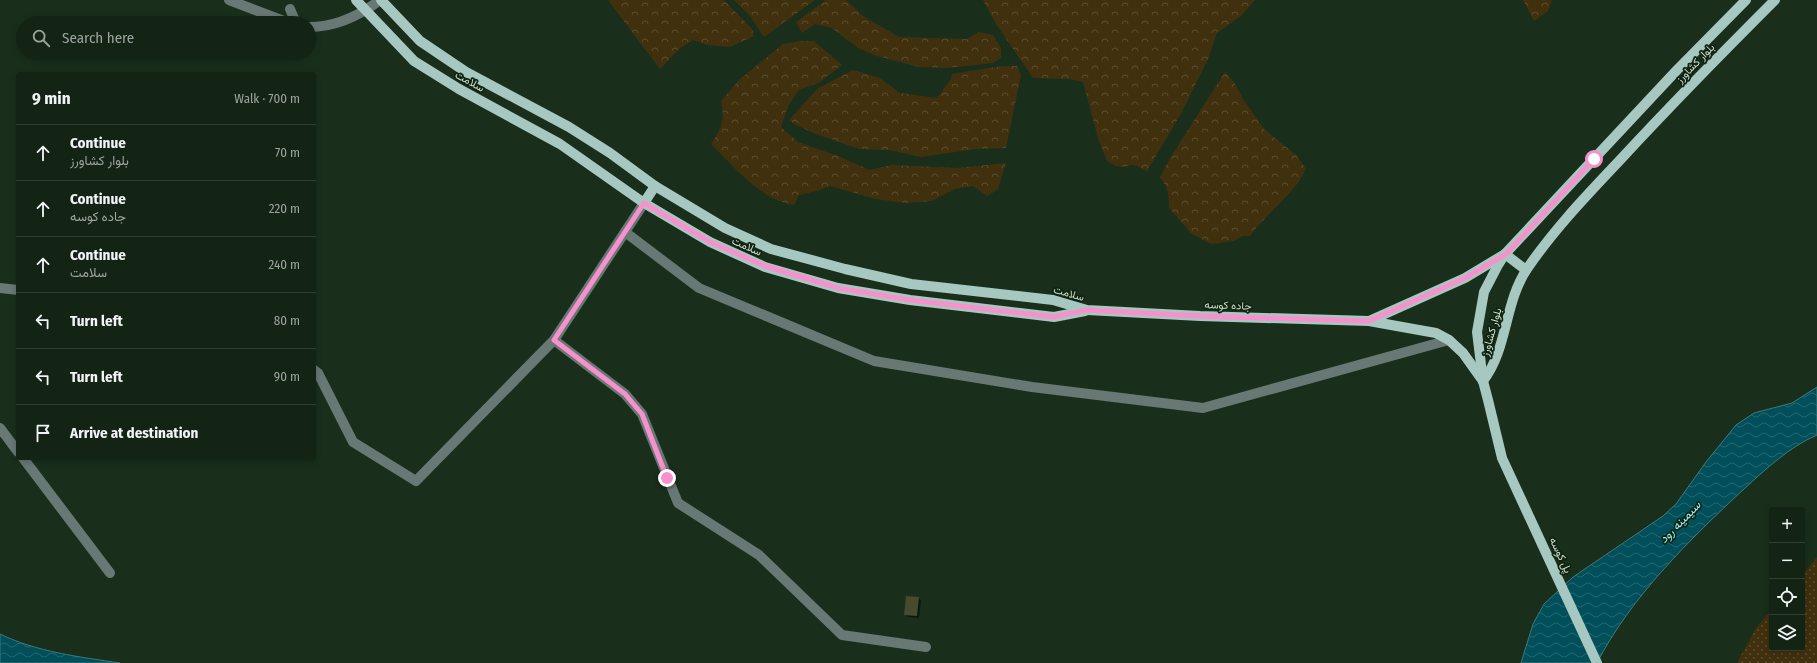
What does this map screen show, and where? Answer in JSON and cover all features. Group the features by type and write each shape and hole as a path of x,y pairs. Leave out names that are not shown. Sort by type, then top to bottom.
{"main road":[{"name":"سلامت","path":"356,0 414,61 458,89 560,144 644,203 710,242 765,266 838,288 910,300 1054,317 1086,310"},
{"name":"سلامت","path":"380,0 420,41 466,72 530,105 610,153 655,186 725,228 771,249 845,269 911,284 1053,300 1086,310"},
{"name":"بلوار کشاورز","path":"1483,381 1477,332 1484,292 1498,264 1677,70 1746,0"},
{"name":"بلوار کشاورز","path":"1483,381 1496,361 1519,282 1554,231 1696,78 1775,0"},
{"path":"644,203 655,186"},
{"path":"1506,254 1526,270"},
{"name":"جاده کوسه","path":"1369,321 1465,278 1506,254"},
{"name":"جاده کوسه","path":"1086,310 1200,316 1369,321 1436,333 1449,340 1463,354 1483,381"},
{"name":"پل کوسه","path":"1483,381 1502,458 1597,663"}],"street":[{"path":"229,0 271,16"},
{"path":"316,27 350,19 365,11 380,0"},
{"path":"290,9 293,16"},
{"path":"316,372 353,442 416,481 554,340 644,203"},
{"path":"625,232 699,288 874,361 1032,387 1203,408 1449,340"},
{"path":"0,288 16,290"},
{"path":"554,340 625,394 642,414 678,503 759,555 842,635 926,647"},
{"path":"0,428 16,449"},
{"path":"25,460 110,573"}],"green space":[{"path":"608,0 724,0 752,29 754,36 730,47 707,45 693,40 679,49 660,69"},
{"path":"734,0 815,0 764,37 750,16"},
{"path":"826,0 846,0 863,16 899,37 967,39 979,32 993,35 1001,48 1001,58 993,63 947,68 919,67 877,56 858,48 832,28 815,24 802,33 796,22"},
{"path":"983,0 1255,0 1241,16 1217,33 1208,59 1182,112 1147,171 1131,165 1125,167 1116,166 1107,161 1098,138 1083,82 1069,79 1033,78 996,24"},
{"path":"1523,0 1552,0 1548,11 1534,21"},
{"path":"814,41 842,65 820,82 799,90 788,106 781,127 798,142 838,156 870,170 891,165 957,168 1006,163 998,189 987,196 973,186 955,189 932,201 905,203 876,199 830,186 799,195 794,205 782,202 770,196 748,181 711,144 722,124 723,113 721,101 739,80 783,44"},
{"path":"1002,66 1017,66 1021,75 1006,148 976,149 921,157 890,150 859,149 816,134 796,125 789,120 817,89 853,70 880,78 900,93 937,98 951,79 952,74"},
{"path":"1225,72 1234,82 1243,99 1264,129 1296,155 1306,169 1294,188 1250,236 1242,236 1234,241 1211,244 1192,234 1169,208 1168,192 1160,177 1170,158"},
{"path":"1817,557 1817,663 1737,663 1756,628 1769,613 1769,651 1805,651 1805,571"}],"water":[{"name":"سیمینه رود","path":"1817,387 1817,435 1787,452 1769,466 1683,548 1626,615 1597,663 1521,663 1533,624 1544,604 1573,577 1663,516 1676,504 1706,462 1736,425 1754,413 1792,403"},
{"path":"0,634 44,650 120,663 0,663"}],"building":[{"path":"906,596 919,597 917,616 904,615"}],"route":[{"path":"667,478 642,414 625,394 554,340 644,203 710,242 765,266 838,288 910,300 1054,317 1086,310 1200,316 1369,321 1465,278 1506,254 1594,159"}]}
